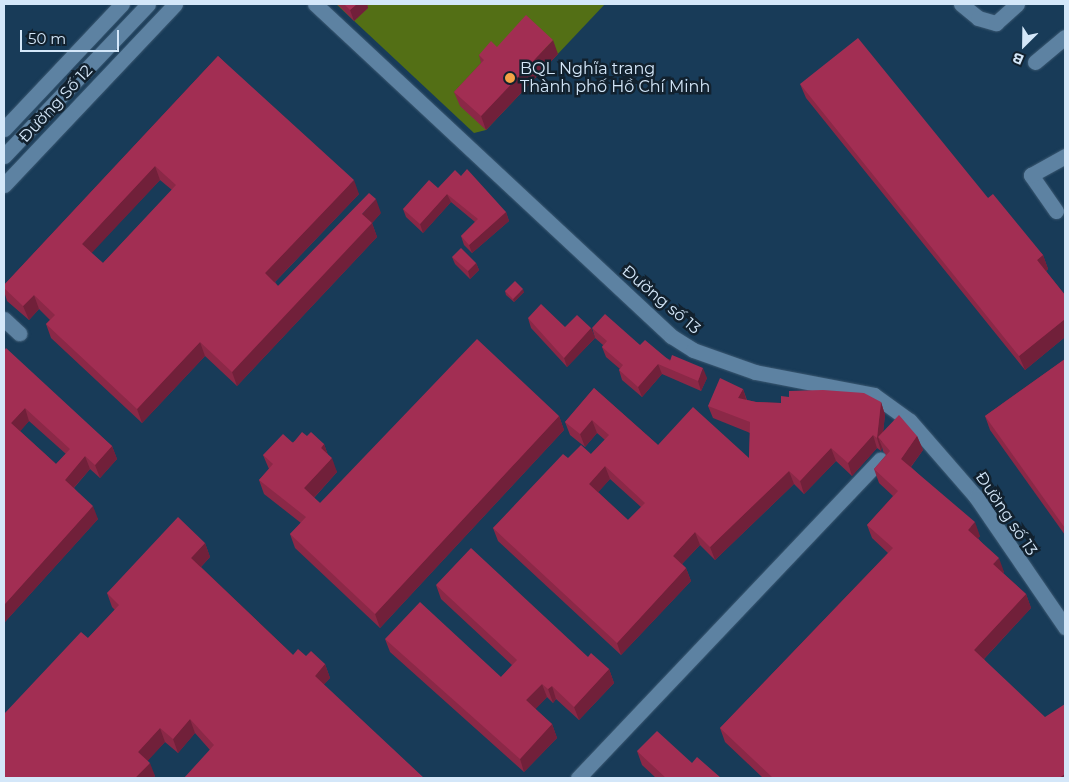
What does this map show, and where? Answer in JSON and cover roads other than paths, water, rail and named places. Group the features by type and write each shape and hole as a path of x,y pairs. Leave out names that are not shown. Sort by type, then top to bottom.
{"street":[{"name":"Đường Số 12","path":"4,129 122,4"},
{"name":"Đường Số 12","path":"4,156 148,4"},
{"name":"Đường Số 12","path":"4,185 175,4"},
{"name":"Đường số 13","path":"315,4 671,336 693,350 755,372 874,395 910,421 976,497 1065,627"},
{"path":"961,4 978,18 996,23 1017,4"},
{"path":"1035,62 1065,37"},
{"path":"1056,211 1032,175 1065,156"},
{"path":"4,319 19,333"},
{"path":"578,778 880,460"}],"place":[{"name":"BQL Nghĩa trang Thành phố Hồ Chí Minh","path":"510,78"}]}
